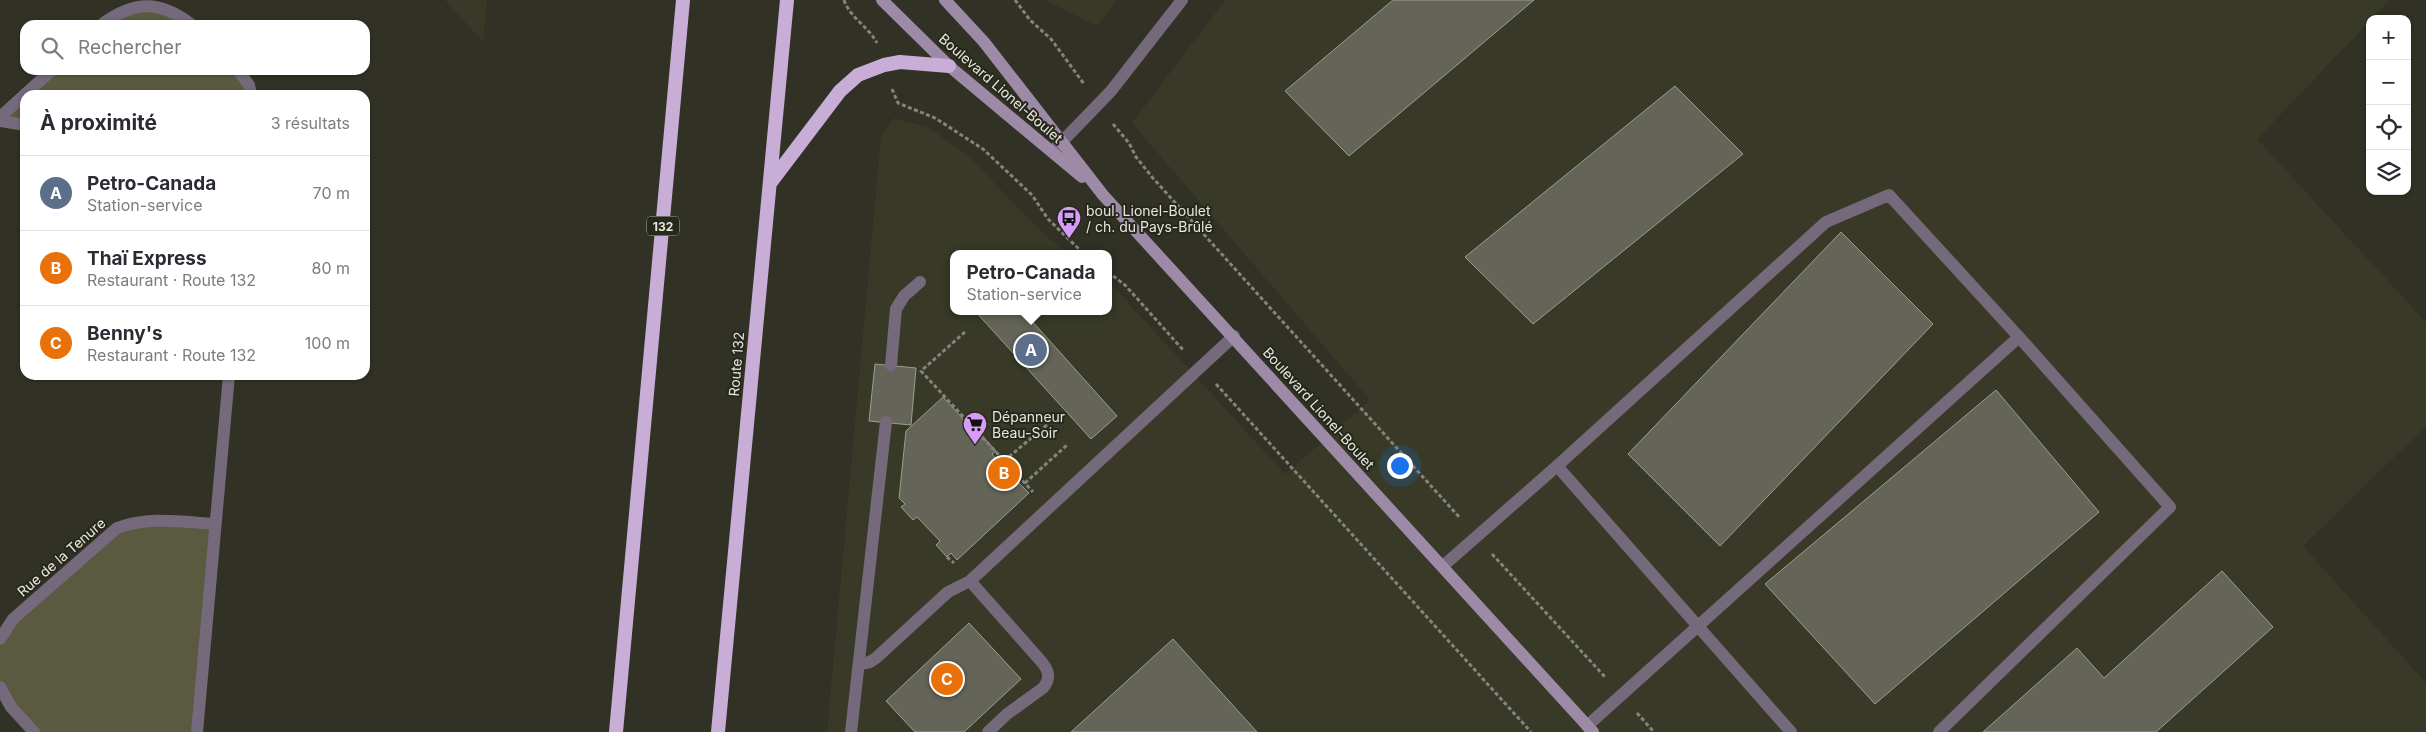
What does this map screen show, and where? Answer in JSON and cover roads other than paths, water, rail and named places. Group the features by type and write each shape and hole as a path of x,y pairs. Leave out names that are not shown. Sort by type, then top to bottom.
{"highway":[{"name":"Route 132","path":"718,732 787,0"},
{"name":"132","path":"616,732 682,1"},
{"path":"771,183 840,91 858,75 884,65 900,62 949,66"}],"main road":[{"name":"Boulevard Lionel-Boulet","path":"882,0 949,66 1103,194"},
{"name":"Boulevard Lionel-Boulet","path":"945,0 984,42 1103,194 1590,729"}],"street":[{"path":"1052,151 1111,90 1182,0"},
{"path":"108,20 124,7 137,2 152,1 166,4 178,11 187,20"},
{"path":"30,90 46,75"},
{"path":"242,75 249,85 250,90"},
{"path":"0,117 20,99"},
{"path":"0,122 20,124"},
{"path":"1443,566 1557,466 1826,222 1889,194 2170,507 1938,732"},
{"path":"891,365 896,309 904,296 920,282"},
{"path":"860,664 870,662 876,658 948,592 970,581 1234,336"},
{"path":"1590,729 1696,626 2019,337"},
{"path":"197,732 229,380"},
{"path":"852,732 886,422"},
{"path":"1557,466 1791,732"},
{"name":"Rue de la Tenure","path":"0,639 13,619 117,528 134,522 153,520 215,524"},
{"path":"970,581 1048,669 1049,675 1043,688 1007,714 988,732"},
{"path":"0,687 11,707 34,732"}],"place":[{"name":"boul. Lionel-Boulet / ch. du Pays-Brûlé","path":"1069,239"},
{"name":"Petro-Canada","path":"1031,350"},
{"name":"Dépanneur Beau-Soir","path":"975,445"},
{"name":"Thaï Express","path":"1004,473"},
{"name":"Benny's","path":"947,679"}]}
